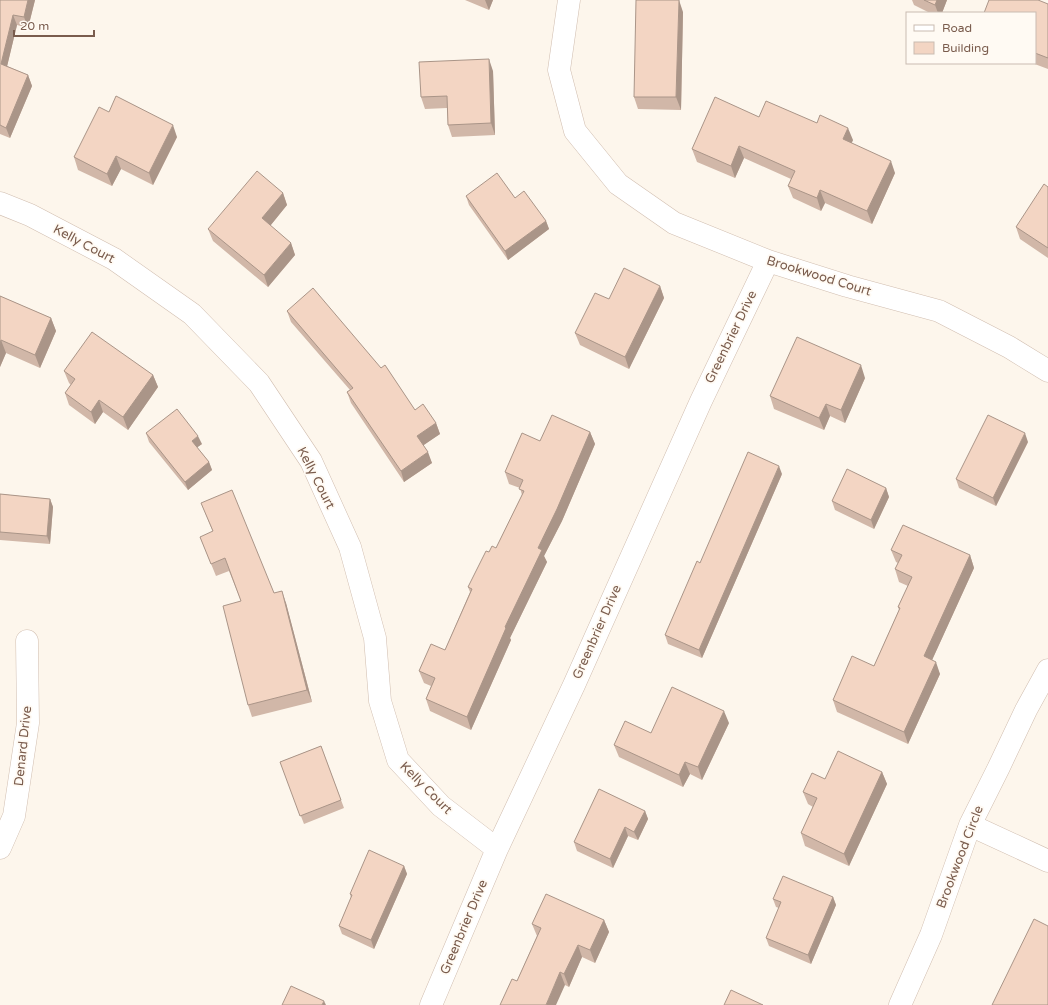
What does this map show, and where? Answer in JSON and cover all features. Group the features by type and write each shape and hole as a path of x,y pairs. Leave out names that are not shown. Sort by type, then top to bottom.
{"street":[{"name":"Brookwood Court","path":"569,0 559,70 576,131 618,184 674,223 768,261 847,286 939,311 1009,347 1048,371"},
{"name":"Kelly Court","path":"0,204 30,215 120,264 192,314 259,383 311,461 350,547 375,638 380,701 398,760 441,806 497,849"},
{"name":"Greenbrier Drive","path":"431,1005 497,849 574,685 700,401 768,261"},
{"name":"Denard Drive","path":"0,848 14,816 28,723 27,642"},
{"name":"Brookwood Circle","path":"900,1005 931,935 970,825 1000,767 1026,710 1048,670"},
{"path":"970,825 1048,861"}],"building":[{"path":"0,0 28,0 24,17 13,15 1,64 28,75 6,128 0,125"},
{"path":"636,0 679,0 676,97 634,97"},
{"path":"924,0 937,0 935,5"},
{"path":"989,0 1038,0 1048,4 1048,58 1036,53 1036,12 984,12"},
{"path":"489,59 491,123 448,125 447,96 421,97 419,62"},
{"path":"116,96 173,125 149,173 116,156 107,174 74,157 99,107 109,112"},
{"path":"715,97 759,117 766,101 817,123 820,115 848,128 843,139 891,161 867,211 820,190 817,198 788,186 795,171 739,146 731,166 692,149"},
{"path":"257,171 283,193 262,218 291,243 264,275 208,229"},
{"path":"497,173 515,198 524,191 546,221 505,251 466,196"},
{"path":"1044,184 1048,187 1048,248 1016,227"},
{"path":"624,268 660,286 625,357 575,333 595,293 609,299"},
{"path":"313,288 381,368 385,365 415,410 423,404 436,423 417,436 428,452 401,471 347,392 353,388 287,311"},
{"path":"0,296 51,318 35,355 1,340 0,344"},
{"path":"92,332 153,375 123,417 99,400 91,412 65,393 75,379 64,371"},
{"path":"797,337 861,365 841,410 826,404 819,418 770,396"},
{"path":"177,409 198,436 192,441 209,462 185,482 146,433"},
{"path":"552,415 590,432 557,509 538,548 542,550 505,627 506,628 467,717 426,699 435,678 419,671 431,644 445,650 472,589 468,587 486,551 489,552 492,546 496,548 524,491 519,489 523,480 505,472 522,433 540,441"},
{"path":"988,415 1025,433 993,498 956,479"},
{"path":"748,452 779,466 699,650 665,635 697,561 700,563"},
{"path":"847,469 886,488 871,520 832,501"},
{"path":"232,490 274,593 282,591 307,690 248,705 223,606 241,601 225,558 211,564 200,537 213,531 201,503"},
{"path":"0,494 50,499 47,536 0,532"},
{"path":"903,525 970,555 924,656 936,662 904,732 833,700 852,656 874,666 900,608 898,607 912,577 895,569 902,555 891,550"},
{"path":"672,687 724,711 698,767 685,762 679,775 614,745 625,721 651,733"},
{"path":"321,746 341,800 300,816 280,762"},
{"path":"838,751 882,772 844,854 801,833 817,798 803,792 812,773 825,779"},
{"path":"599,789 645,811 634,832 625,827 610,859 574,842"},
{"path":"369,850 404,866 371,940 339,926 352,895 350,894"},
{"path":"783,876 833,897 808,955 766,938 781,902 773,899"},
{"path":"546,894 604,920 590,950 578,945 564,974 560,972 546,1005 500,1005 512,979 517,981 541,928 532,924"},
{"path":"1034,919 1048,926 1048,1005 992,1005"},
{"path":"291,986 324,1001 322,1005 282,1005"},
{"path":"731,990 763,1005 724,1005"}]}
